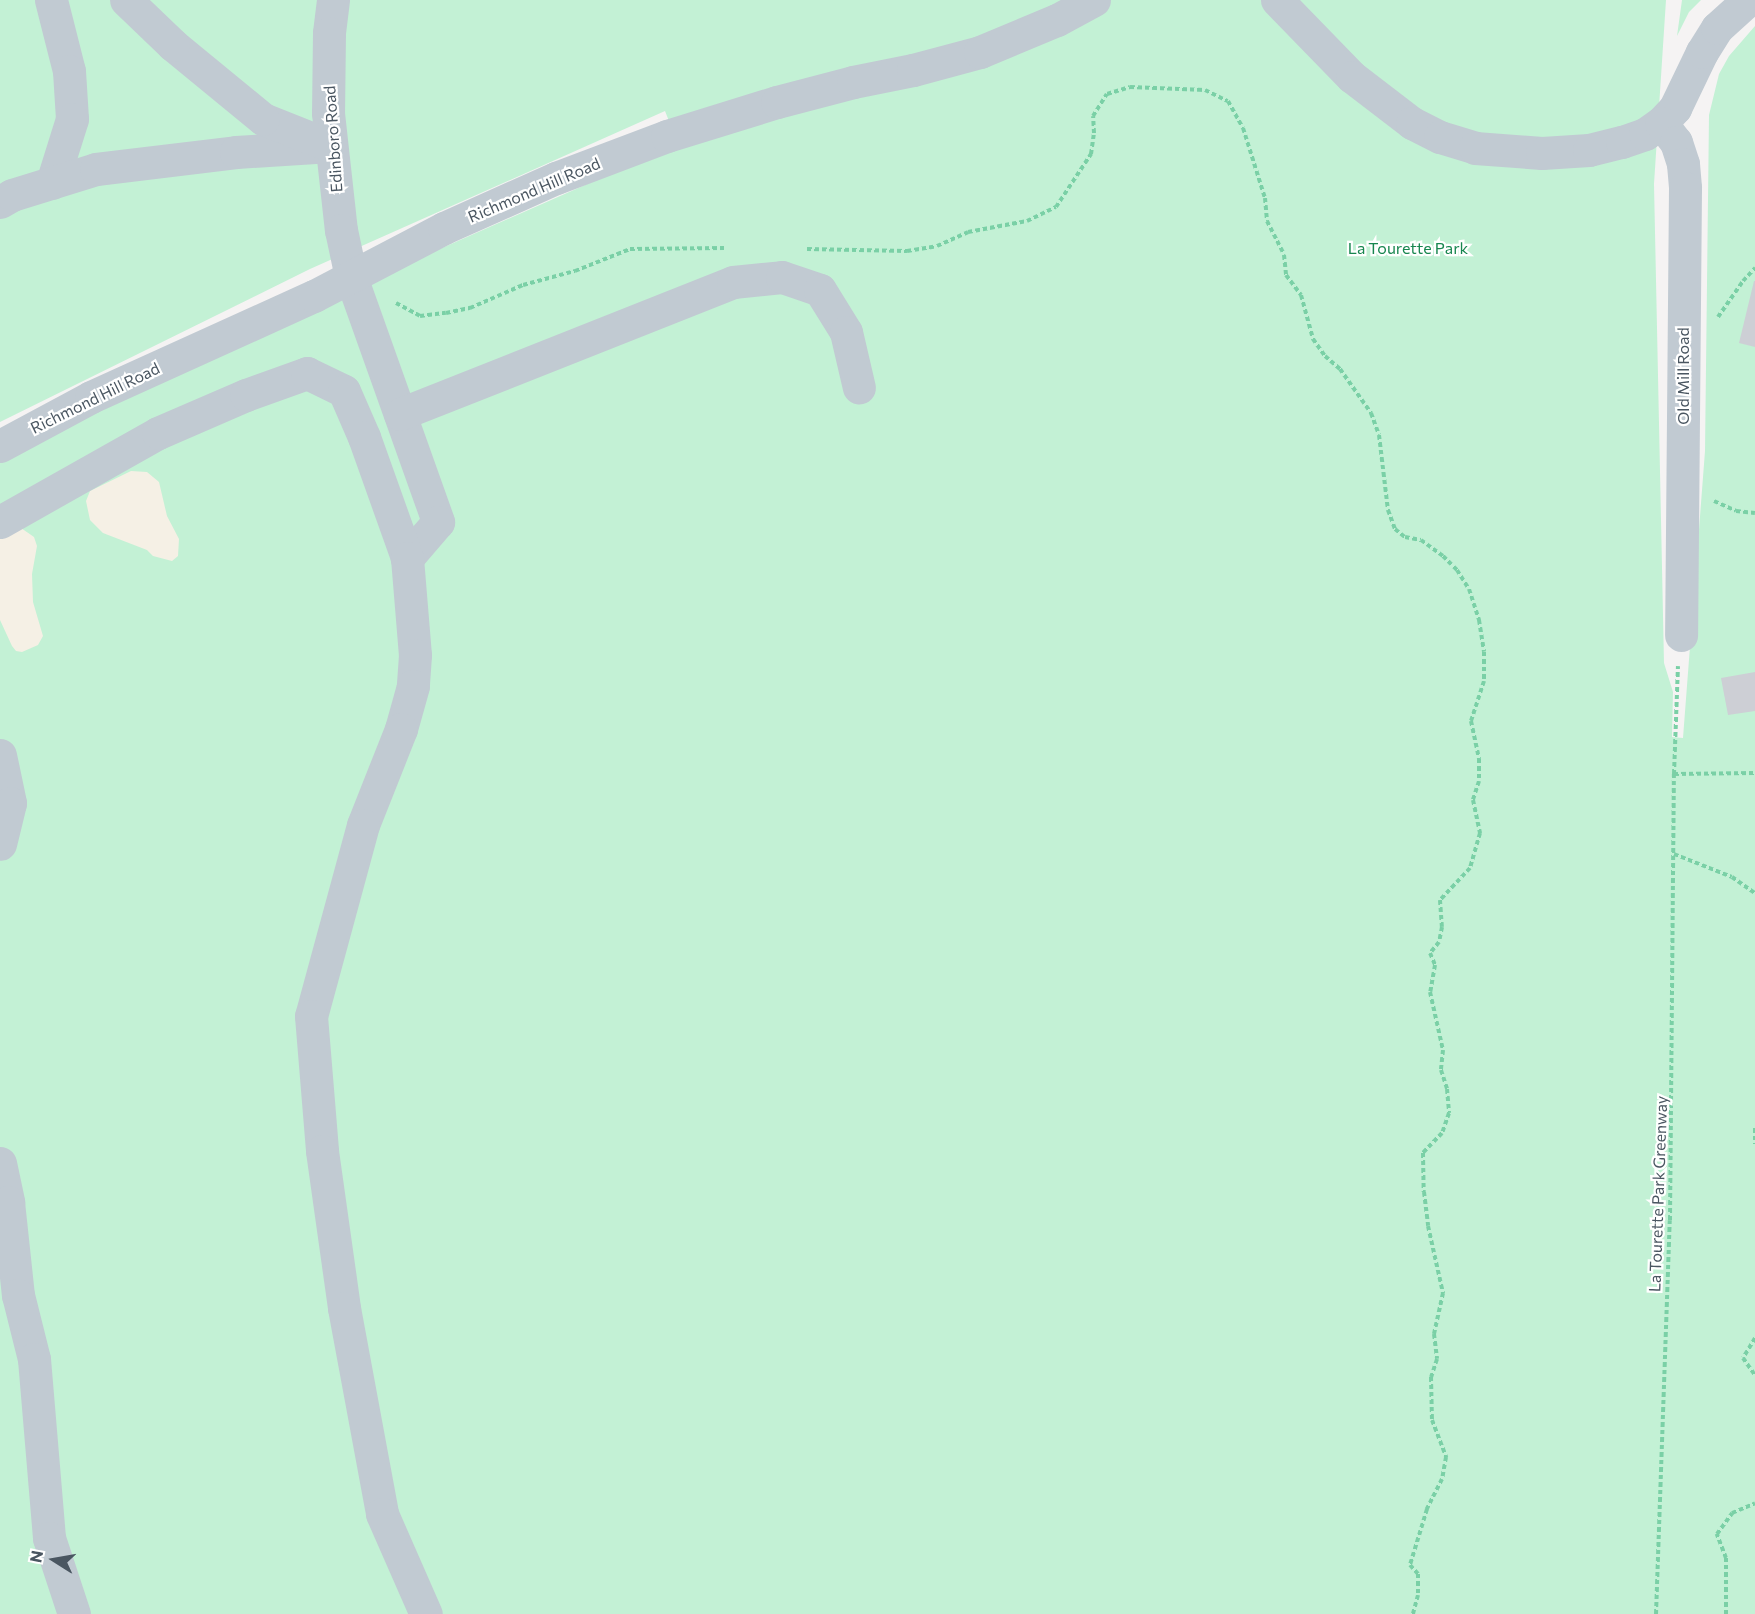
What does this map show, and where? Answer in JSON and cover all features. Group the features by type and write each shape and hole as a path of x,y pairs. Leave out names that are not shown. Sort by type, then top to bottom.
{"street":[{"path":"51,0 69,71 72,119 51,183"},
{"path":"126,0 173,45 263,119 331,146"},
{"name":"Edinboro Road","path":"333,0 329,33 331,146 341,230 351,277 438,522 407,558"},
{"name":"Richmond Hill Road","path":"0,446 91,397 351,277 464,219 556,178 667,136 777,102 853,81 913,70 980,52 1057,20 1094,0"},
{"path":"1277,0 1352,77 1412,123 1440,137 1475,147 1542,153 1589,150 1622,142 1645,134 1661,123 1675,108 1702,52 1718,28 1748,0"},
{"name":"Old Mill Road","path":"1661,123 1676,142 1683,164 1680,635"},
{"path":"0,202 12,195 96,169 236,152 331,146"},
{"path":"400,414 734,282 782,277 820,290 846,332 859,387"},
{"path":"0,522 158,433 246,395 307,373 344,390 364,436 407,558 415,655 413,686 401,729 363,825 311,1016 322,1151 344,1308 382,1514 426,1614"},
{"path":"0,754 10,803 0,844"},
{"path":"0,1163 8,1202 18,1295 34,1359 49,1538 75,1614"}],"path":[{"path":"798,249 907,251 937,246 968,232 1027,221 1056,207 1092,153 1093,116 1107,94 1130,87 1205,90 1228,102 1244,128 1265,198 1267,221 1284,255 1286,275 1301,295 1313,339 1325,356 1340,369 1371,413 1379,435 1388,510 1395,529 1405,537 1421,540 1443,556 1458,570 1469,589 1479,620 1485,652 1484,681 1470,721 1479,759 1479,781 1473,800 1480,833 1470,868 1440,900 1442,927 1439,942 1430,953 1435,964 1430,992 1443,1050 1441,1070 1447,1089 1449,1113 1442,1133 1424,1153 1424,1192 1428,1226 1443,1293 1434,1334 1437,1359 1431,1377 1432,1420 1446,1457 1442,1479 1427,1509 1410,1565 1418,1574 1418,1595 1413,1614"},
{"path":"392,300 420,316 446,313 470,308 523,285 575,272 630,249 731,248"},
{"path":"1683,326 1712,326 1743,280 1755,268"},
{"name":"La Tourette Park Greenway","path":"1656,1614 1671,1198 1674,774 1680,635"},
{"path":"1674,774 1755,773"},
{"path":"1674,854 1732,878 1755,893"},
{"path":"1755,1128 1755,1144"},
{"path":"1755,1338 1743,1358 1755,1375"},
{"path":"1726,1614 1726,1558 1716,1534 1732,1513 1755,1503"}],"green space":[{"name":"La Tourette Park","path":"0,0 1666,0 1654,184 1664,663 1673,692 1672,737 1683,738 1705,451 1709,115 1719,74 1729,56 1755,26 1755,1614 0,1614 0,461 48,435 288,324 426,255 678,144 665,111 310,269 0,422"},
{"path":"1682,0 1701,0 1689,12 1677,36"}],"sand":[{"path":"131,471 147,472 159,482 167,516 179,539 178,556 172,561 153,556 147,550 103,533 90,520 86,501 90,491"},
{"path":"21,528 34,537 37,546 32,574 33,602 43,636 38,645 22,652 16,651 12,646 0,620 0,531"}],"building":[{"path":"1755,281 1755,347 1739,343"},
{"path":"1755,672 1755,711 1728,715 1721,678"}]}
